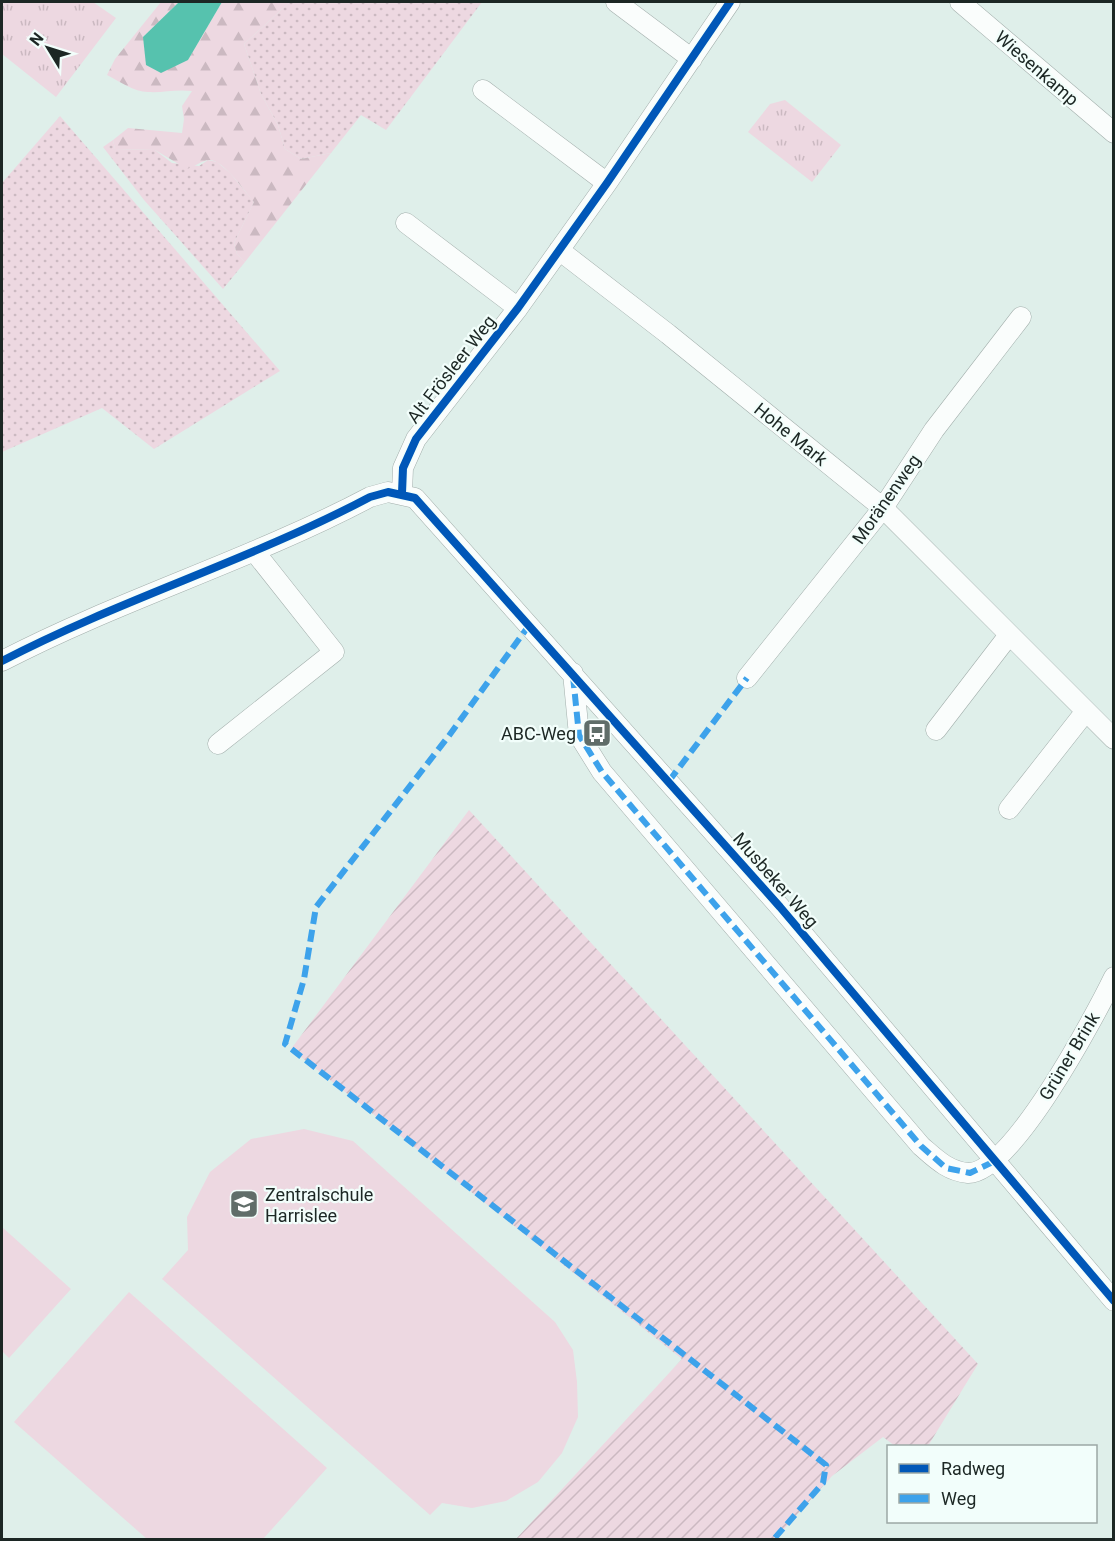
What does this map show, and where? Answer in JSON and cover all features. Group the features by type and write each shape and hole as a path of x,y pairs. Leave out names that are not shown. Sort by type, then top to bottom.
{"street":[{"path":"616,2 693,59"},
{"name":"Alt Frösleer Weg","path":"402,493 403,468 416,440 518,309 693,59 730,2"},
{"name":"Wiesenkamp","path":"967,4 1113,134"},
{"path":"483,90 607,183"},
{"name":"Alt Frösleer Weg","path":"406,223 518,309"},
{"name":"Hohe Mark","path":"559,250 668,334 883,508 1113,739"},
{"name":"Moränenweg","path":"747,678 883,508 934,430 1021,317"},
{"path":"2,661 42,640 254,551 370,497 388,492 402,493"},
{"name":"Musbeker Weg","path":"402,493 415,498 448,531 780,907 1113,1301"},
{"path":"218,744 334,652 254,551"},
{"path":"936,730 1010,635"},
{"path":"573,673 579,735 602,772 921,1146 946,1168 970,1173 995,1161"},
{"path":"1010,809 1086,711"},
{"name":"Grüner Brink","path":"995,1161 1056,1084 1113,977"}],"green space":[{"path":"2,2 93,2 116,18 56,97 2,54"},
{"path":"161,2 179,2 143,37 188,60 222,2 290,2 244,44 261,94 278,125 285,149 301,159 331,153 245,262 237,254 234,243 254,202 227,170 220,164 209,160 187,169 155,150 115,149 113,140 128,128 182,133 184,119 182,106 192,91 143,92 107,75 115,59"},
{"path":"290,2 482,2 386,130 361,115 331,153 301,159 285,149 278,125 261,94 244,44"},
{"path":"785,100 841,145 812,182 748,132 770,104"},
{"path":"60,116 280,371 154,449 102,408 2,452 2,183"},
{"path":"113,140 115,149 155,150 172,163 199,166 208,160 217,162 230,173 254,202 234,243 237,254 245,262 223,289 144,200 103,147"},
{"path":"469,810 978,1364 929,1445 894,1445 883,1437 832,1476 775,1539 516,1539 682,1359 291,1049"},
{"path":"304,1129 353,1141 555,1322 573,1350 578,1417 562,1453 538,1482 506,1501 472,1508 442,1503 430,1515 162,1279 188,1250 187,1217 210,1172 251,1139"},
{"path":"2,1227 71,1289 9,1358 2,1351"},
{"path":"129,1292 327,1468 263,1539 147,1539 14,1422"}],"shaded area":[{"path":"179,2 222,2 188,60 161,73 146,65 143,37"}],"marked path":[{"path":"530,624 448,737 316,907 304,979 285,1044 826,1465 823,1483 773,1540"},
{"path":"573,676 579,735 602,772 921,1146 946,1168 970,1173 995,1161"},
{"path":"669,781 747,678"}],"cycle path":[{"path":"402,493 403,468 416,439 518,308 607,183 730,2"},
{"path":"2,661 93,618 325,520 370,497 388,492 415,498 780,907 1114,1301"}],"place":[{"name":"ABC-Weg","path":"597,733"},
{"name":"Zentralschule Harrislee","path":"244,1204"}]}
